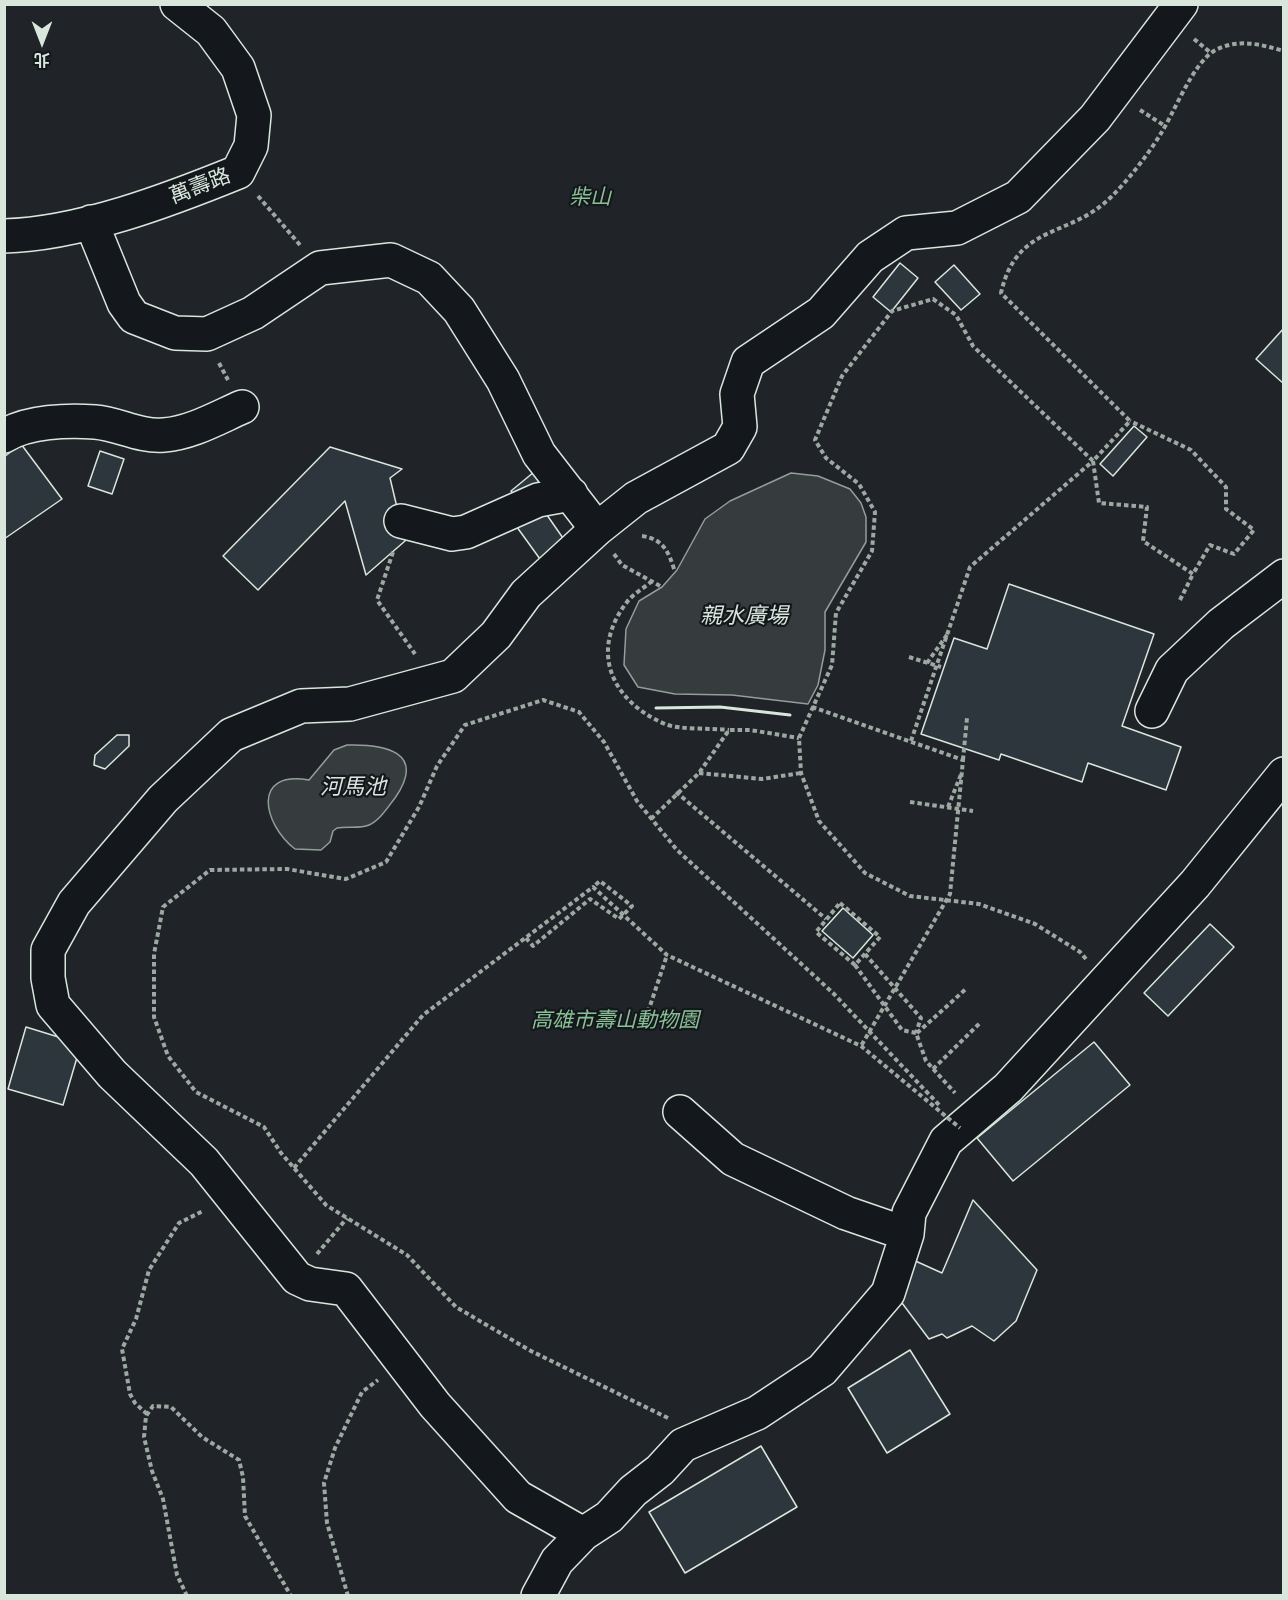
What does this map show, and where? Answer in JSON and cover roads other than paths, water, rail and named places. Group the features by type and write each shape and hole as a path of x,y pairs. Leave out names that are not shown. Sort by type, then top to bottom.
{"lane":[{"name":"萬壽路","path":"4,236 51,232 91,222 188,193 238,172 251,146 254,115 238,68 211,31 177,4"},
{"path":"583,1534 518,1497 435,1405 346,1289 310,1284 297,1278 204,1162 112,1074 53,1005 48,978 48,950 74,903 163,799 231,735 301,706 350,704 453,676 496,635 526,594 597,529 636,498 728,448 740,427 737,394 748,362 821,313 870,257 906,233 957,228 1018,197 1095,118 1181,4"},
{"path":"91,222 124,303 134,317 175,333 207,334 253,313 320,268 391,260 429,278 459,310 503,380 538,454 597,529"},
{"path":"4,436 33,426 96,422 146,435 164,435 183,432 242,407"},
{"path":"397,536 466,532 538,500 571,494"},
{"path":"1152,711 1172,670 1221,624 1284,576"},
{"path":"538,1596 557,1561 583,1534 609,1517 633,1491 660,1470 683,1445 714,1429 757,1413 822,1370 888,1293 907,1234 909,1214 946,1141 1008,1088 1195,884 1284,774"},
{"path":"680,1112 733,1158 846,1214 907,1234"}],"water":[{"name":"親水廣場","path":"791,473 818,476 850,489 861,503 866,517 866,542 825,612 825,650 818,685 808,704 732,695 675,694 638,687 624,665 626,629 639,601 662,587 677,570 705,519 730,501"},
{"name":"河馬池","path":"347,745 375,746 397,754 404,761 406,770 404,782 387,809 373,823 362,827 337,828 333,831 330,842 321,850 295,849 284,838 270,814 268,801 271,791 278,783 290,779 309,780 334,750"}],"park label":[{"name":"柴山","path":"590,197"},
{"name":"高雄市壽山動物園","path":"615,1020"}]}
